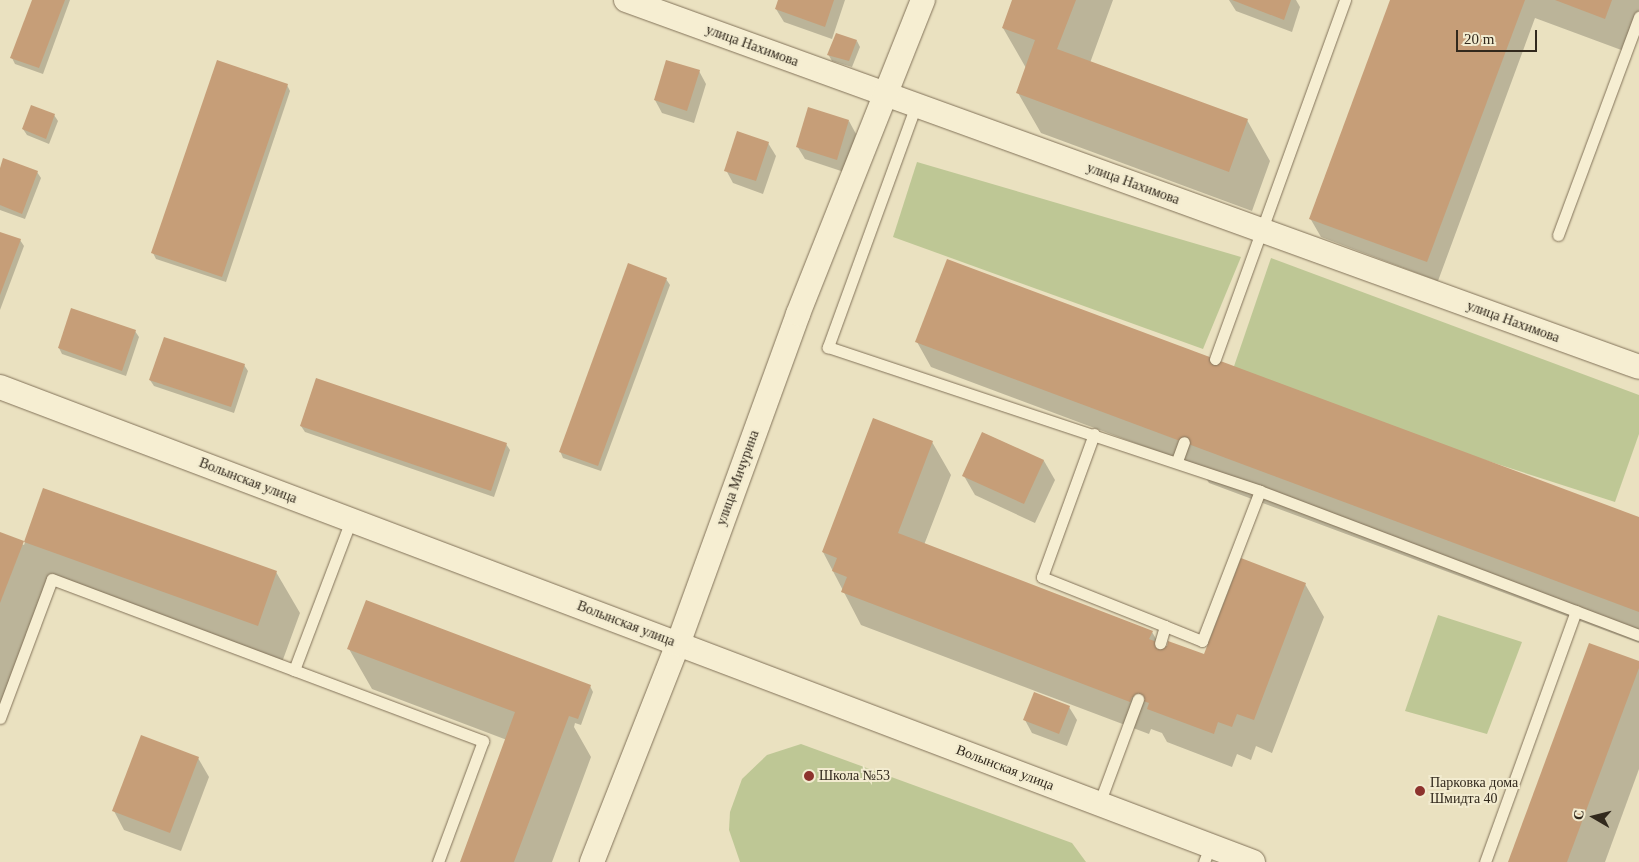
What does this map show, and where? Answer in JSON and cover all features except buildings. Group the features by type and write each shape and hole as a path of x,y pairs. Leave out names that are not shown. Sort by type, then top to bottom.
{"street":[{"name":"улица Нахимова","path":"626,0 1639,368"},
{"name":"улица Мичурина","path":"592,862 678,644 798,314 888,95 923,0"},
{"name":"Волынская улица","path":"0,387 1099,804 1207,854 1252,862"}],"lane":[{"path":"1215,359 1345,0"},
{"path":"1558,235 1639,17"},
{"path":"916,105 828,347 1177,461 1639,635"},
{"path":"1094,434 1042,577 1202,641 1260,491"},
{"path":"1177,461 1184,442"},
{"path":"294,670 351,520"},
{"path":"0,718 52,579 483,741 438,862"},
{"path":"1485,862 1576,611"},
{"path":"1160,643 1165,626"},
{"path":"1099,804 1138,699"}],"green space":[{"path":"917,162 1241,257 1203,349 893,237"},
{"path":"1271,258 1639,395 1639,434 1615,502 1230,378"},
{"path":"1438,615 1522,642 1487,734 1405,711"},
{"name":"Школа №53","path":"801,744 1072,843 1086,862 740,862 729,830 730,812 742,779 767,755"}],"place":[{"name":"Школа №53","path":"809,776"},
{"name":"Парковка дома Шмидта 40","path":"1420,791"}]}
